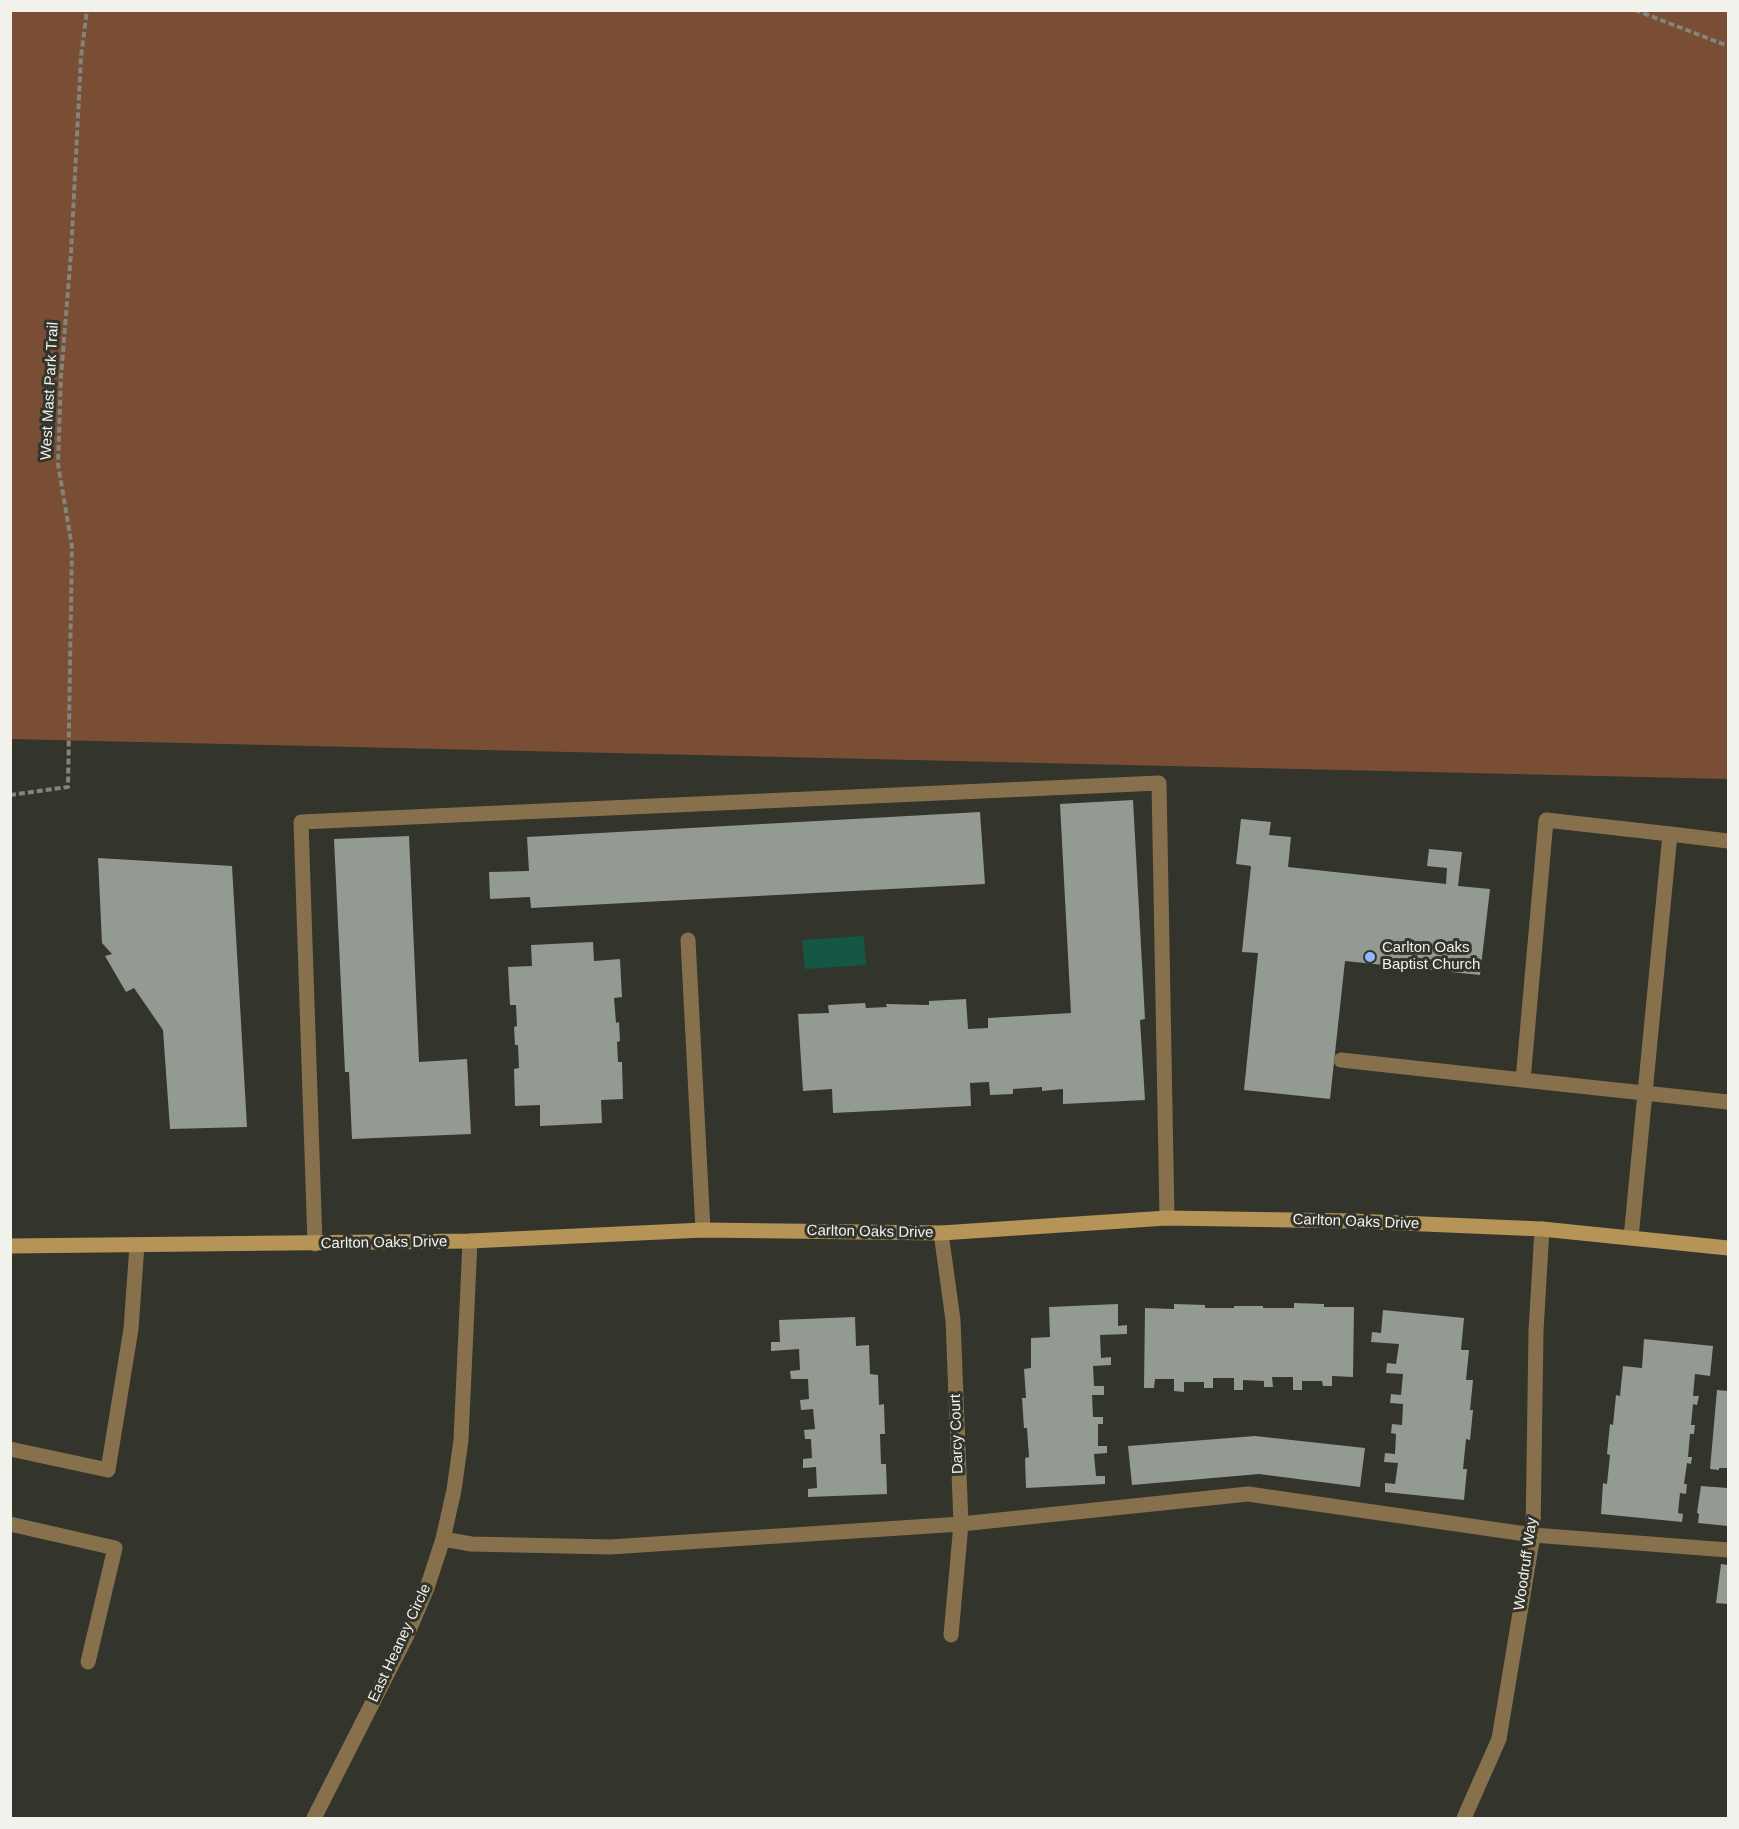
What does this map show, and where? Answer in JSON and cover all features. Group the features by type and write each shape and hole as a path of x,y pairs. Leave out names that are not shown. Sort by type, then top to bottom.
{"main road":[{"name":"Carlton Oaks Drive","path":"10,1246 470,1241 703,1230 941,1233 1167,1218 1353,1221 1542,1229 1728,1248"}],"street":[{"path":"315,1244 301,822 1159,783 1167,1218"},
{"path":"1523,1080 1546,820 1728,842"},
{"path":"1631,1238 1670,834"},
{"path":"688,940 703,1230"},
{"path":"1341,1060 1728,1102"},
{"name":"Woodruff Way","path":"1464,1818 1499,1739 1533,1535 1536,1331 1542,1229"},
{"name":"Darcy Court","path":"941,1233 953,1320 961,1524 951,1635"},
{"name":"East Heaney Circle","path":"314,1818 407,1635 427,1588 443,1539 454,1490 461,1440 470,1241"},
{"path":"10,1449 108,1470 130,1329 137,1245"},
{"path":"443,1539 471,1544 610,1547 961,1524 1248,1494 1533,1535 1728,1550"},
{"path":"10,1524 115,1548 88,1662"}],"path":[{"name":"West Mast Park Trail","path":"10,795 68,787 72,547 58,464 61,376 71,253 81,57 87,10"},
{"path":"1635,10 1728,46"}],"shaded area":[{"path":"11,10 1728,11 1728,779 11,739"},
{"path":"864,936 866,965 805,969 802,940"}],"building":[{"path":"1133,800 1145,1019 1140,1020 1145,1100 1063,1104 1063,1089 1042,1091 1042,1087 1013,1089 1013,1094 990,1095 989,1082 970,1083 971,1106 833,1113 832,1089 803,1091 798,1014 829,1013 828,1005 865,1003 866,1008 887,1007 886,1004 929,1005 929,1001 966,999 968,1029 988,1028 988,1018 1071,1013 1060,804"},
{"path":"980,812 985,884 531,908 530,897 490,899 489,872 529,871 527,837"},
{"name":"Carlton Oaks Baptist Church","path":"1241,819 1271,822 1269,835 1291,837 1288,867 1446,884 1447,868 1427,866 1429,849 1462,852 1458,886 1490,889 1480,975 1345,961 1330,1099 1244,1090 1258,953 1242,952 1251,866 1236,864"},
{"path":"409,836 419,1062 467,1059 471,1134 352,1139 349,1072 345,1072 334,839"},
{"path":"98,858 232,866 247,1127 170,1129 163,1030 134,988 126,992 105,956 112,954 102,943"},
{"path":"593,942 594,961 620,959 622,997 614,998 616,1023 619,1022 618,1062 622,1062 623,1099 601,1100 602,1123 540,1126 540,1105 515,1106 514,1069 519,1068 514,1027 517,1026 516,1005 510,1005 508,967 532,966 531,945"},
{"path":"1294,1303 1324,1304 1324,1307 1354,1307 1353,1377 1332,1376 1332,1386 1323,1386 1322,1381 1302,1381 1302,1390 1293,1390 1293,1377 1272,1377 1273,1387 1264,1387 1264,1381 1243,1380 1243,1390 1234,1390 1234,1378 1213,1378 1213,1388 1204,1388 1204,1382 1184,1382 1184,1392 1174,1391 1174,1379 1155,1379 1154,1388 1144,1388 1145,1308 1174,1309 1174,1304 1205,1305 1205,1308 1263,1306 1263,1308 1294,1308"},
{"path":"1118,1304 1118,1326 1127,1325 1127,1334 1100,1335 1101,1358 1111,1357 1111,1365 1093,1366 1094,1386 1104,1386 1104,1395 1092,1395 1093,1417 1103,1417 1103,1424 1098,1424 1098,1446 1107,1446 1107,1453 1094,1454 1096,1476 1105,1476 1105,1484 1026,1488 1025,1458 1029,1457 1022,1398 1026,1398 1024,1369 1031,1368 1031,1338 1050,1337 1049,1307"},
{"path":"1383,1310 1464,1318 1461,1350 1469,1350 1466,1380 1473,1380 1470,1410 1473,1410 1470,1440 1466,1439 1463,1469 1467,1469 1464,1500 1385,1492 1385,1483 1395,1484 1398,1463 1384,1462 1385,1453 1395,1454 1396,1434 1391,1433 1392,1424 1402,1425 1403,1404 1390,1403 1391,1394 1401,1395 1403,1374 1386,1373 1387,1363 1396,1364 1399,1344 1371,1342 1372,1332 1381,1333"},
{"path":"855,1317 856,1346 869,1345 870,1374 878,1375 879,1405 884,1404 885,1434 880,1434 881,1464 886,1464 887,1494 808,1497 808,1489 817,1488 816,1467 803,1468 803,1459 812,1458 811,1439 805,1439 804,1430 815,1429 813,1409 801,1410 800,1400 809,1399 808,1379 791,1379 790,1371 800,1370 799,1349 771,1351 771,1342 780,1342 779,1320"},
{"path":"1644,1339 1713,1346 1710,1376 1695,1374 1693,1396 1699,1396 1697,1405 1693,1404 1691,1425 1695,1425 1694,1434 1690,1434 1688,1457 1692,1457 1691,1464 1687,1463 1684,1484 1687,1484 1686,1494 1680,1493 1678,1513 1683,1514 1682,1522 1601,1514 1603,1483 1607,1484 1610,1455 1607,1454 1610,1424 1613,1425 1616,1395 1620,1396 1623,1366 1642,1368"},
{"path":"1717,1390 1728,1391 1728,1468 1719,1468 1719,1470 1710,1469"},
{"path":"1255,1436 1365,1448 1360,1487 1259,1474 1132,1485 1128,1446"},
{"path":"1701,1486 1728,1488 1728,1526 1698,1523 1699,1514 1697,1513"},
{"path":"1721,1564 1728,1565 1728,1604 1716,1603"}],"place":[{"name":"Carlton Oaks Baptist Church","path":"1370,957"}]}
